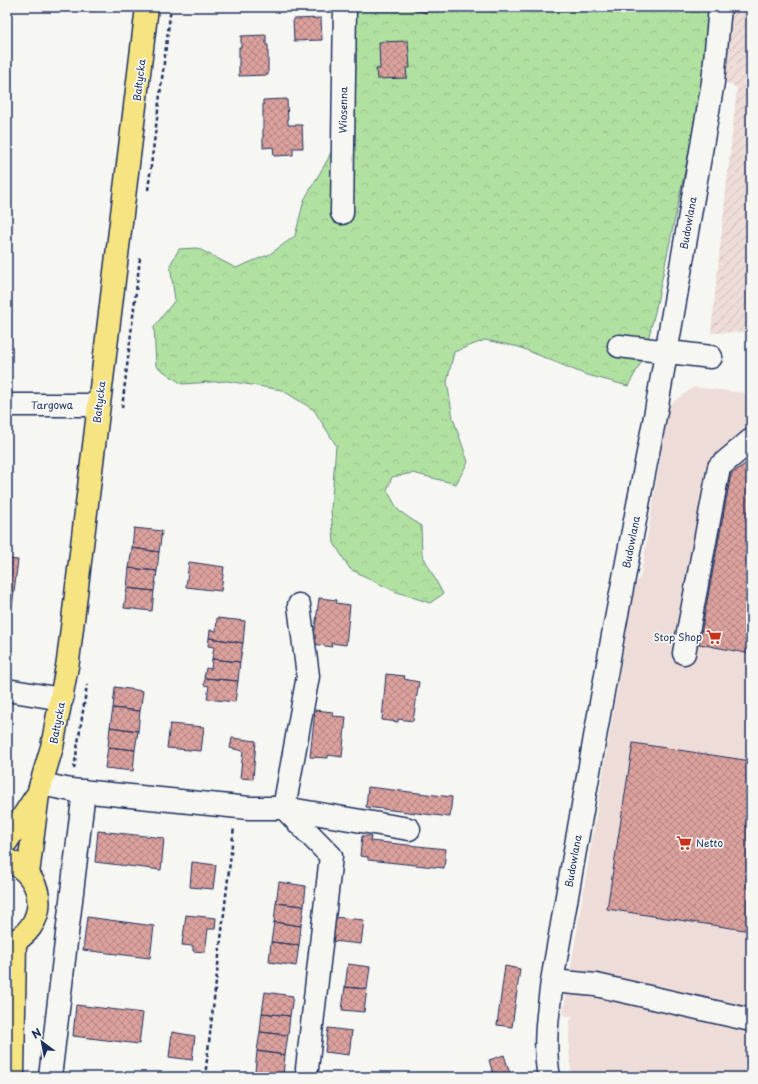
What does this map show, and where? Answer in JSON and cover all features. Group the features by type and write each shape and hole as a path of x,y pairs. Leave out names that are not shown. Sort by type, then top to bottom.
{"main road":[{"name":"Bałtycka","path":"28,874 40,789 52,747 62,699 148,7"},
{"name":"Bałtycka","path":"7,841 40,789"},
{"path":"7,860 19,865 28,874 37,891 38,911 34,923 26,934 11,943 14,1044 13,1077"},
{"path":"7,1018 14,1044"}],"street":[{"name":"Wiosenna","path":"342,213 345,7"},
{"name":"Budowlana","path":"549,1077 546,1063 546,1032 552,981 613,635 656,411 713,82 720,7"},
{"path":"619,346 666,350 711,357"},
{"name":"Targowa","path":"7,405 98,405"},
{"path":"684,653 719,467 751,440"},
{"path":"284,808 308,676 299,605"},
{"path":"7,690 62,699"},
{"path":"40,789 84,791 250,808 284,808 409,829"},
{"path":"50,1077 84,791"},
{"path":"284,808 331,856 307,1068"},
{"path":"552,981 596,985 751,1020"}],"path":[{"path":"205,1077 235,825"}],"shaded area":[{"path":"584,7 751,7 751,332 711,333 737,88"},
{"path":"694,387 751,394 751,1077 572,1077 569,1036 570,1022 573,1017 563,1015 634,586 641,575 669,405"}],"green space":[{"path":"351,7 714,7 708,62 655,312 643,359 628,386 584,374 519,347 485,340 454,352 447,382 453,418 468,462 456,484 413,473 392,477 387,490 398,510 421,526 422,554 443,594 430,603 394,591 350,569 334,543 331,510 336,445 314,410 282,390 227,381 182,384 156,366 154,327 175,300 170,265 179,249 197,248 236,268 270,254 295,236 304,200 328,159 349,111"}],"building":[{"path":"403,7 427,7 426,13"},
{"path":"321,18 322,40 294,41 293,19"},
{"path":"266,35 266,45 268,45 268,75 239,76 239,47 241,47 241,36"},
{"path":"408,41 410,68 406,68 407,78 377,79 376,69 380,69 379,42"},
{"path":"287,99 288,125 302,125 303,148 293,148 293,155 274,156 273,147 263,148 263,100"},
{"path":"751,460 751,654 699,644 731,474"},
{"path":"134,528 162,531 159,552 132,548"},
{"path":"132,548 159,552 157,571 129,568"},
{"path":"7,559 18,560 12,607 7,606"},
{"path":"189,562 224,567 221,591 186,587"},
{"path":"129,568 157,571 154,591 127,588"},
{"path":"127,588 154,591 152,611 124,608"},
{"path":"319,598 337,600 336,603 350,605 346,645 331,643 332,647 313,644"},
{"path":"217,618 245,621 243,643 209,638 210,630 216,631"},
{"path":"209,638 243,643 240,662 212,659 214,647 208,646"},
{"path":"212,659 240,662 238,681 204,678 206,668 211,669"},
{"path":"386,674 405,676 404,679 419,682 413,721 398,719 398,722 382,720"},
{"path":"205,678 238,681 235,702 207,699 209,686 204,685"},
{"path":"115,687 143,691 140,711 113,708"},
{"path":"113,708 140,711 138,731 110,727"},
{"path":"315,710 333,712 332,716 346,717 342,757 328,755 328,758 310,757"},
{"path":"170,724 204,727 201,751 167,748"},
{"path":"110,727 138,731 135,750 108,747"},
{"path":"232,738 256,741 253,779 240,778 243,751 230,748"},
{"path":"633,743 751,761 751,931 607,909"},
{"path":"108,747 135,750 133,771 105,768"},
{"path":"368,787 452,797 450,817 366,807"},
{"path":"98,831 164,838 161,870 95,862"},
{"path":"362,836 371,836 370,841 446,849 444,868 368,860 368,857 360,856"},
{"path":"192,862 216,865 213,889 190,887"},
{"path":"279,882 306,886 304,906 276,903"},
{"path":"276,903 304,906 301,926 274,922"},
{"path":"186,915 216,918 215,929 208,929 205,952 193,951 193,946 182,945"},
{"path":"87,917 154,926 150,958 83,950"},
{"path":"334,917 364,920 361,944 332,941"},
{"path":"274,922 301,926 299,945 271,942"},
{"path":"271,942 299,945 296,966 269,962"},
{"path":"348,964 370,967 367,989 345,987"},
{"path":"505,966 520,969 512,1027 497,1025"},
{"path":"345,987 367,989 364,1012 342,1010"},
{"path":"265,992 293,996 290,1016 262,1013"},
{"path":"76,1005 143,1013 139,1044 73,1036"},
{"path":"262,1013 290,1016 288,1035 260,1032"},
{"path":"328,1028 352,1031 349,1055 325,1052"},
{"path":"172,1032 195,1036 192,1060 169,1057"},
{"path":"260,1032 288,1035 285,1055 257,1051"},
{"path":"257,1051 285,1055 283,1076 255,1072"},
{"path":"504,1055 511,1077 494,1077 489,1060"}],"place":[{"name":"Stop Shop","path":"714,637"},
{"name":"Netto","path":"684,843"}]}
